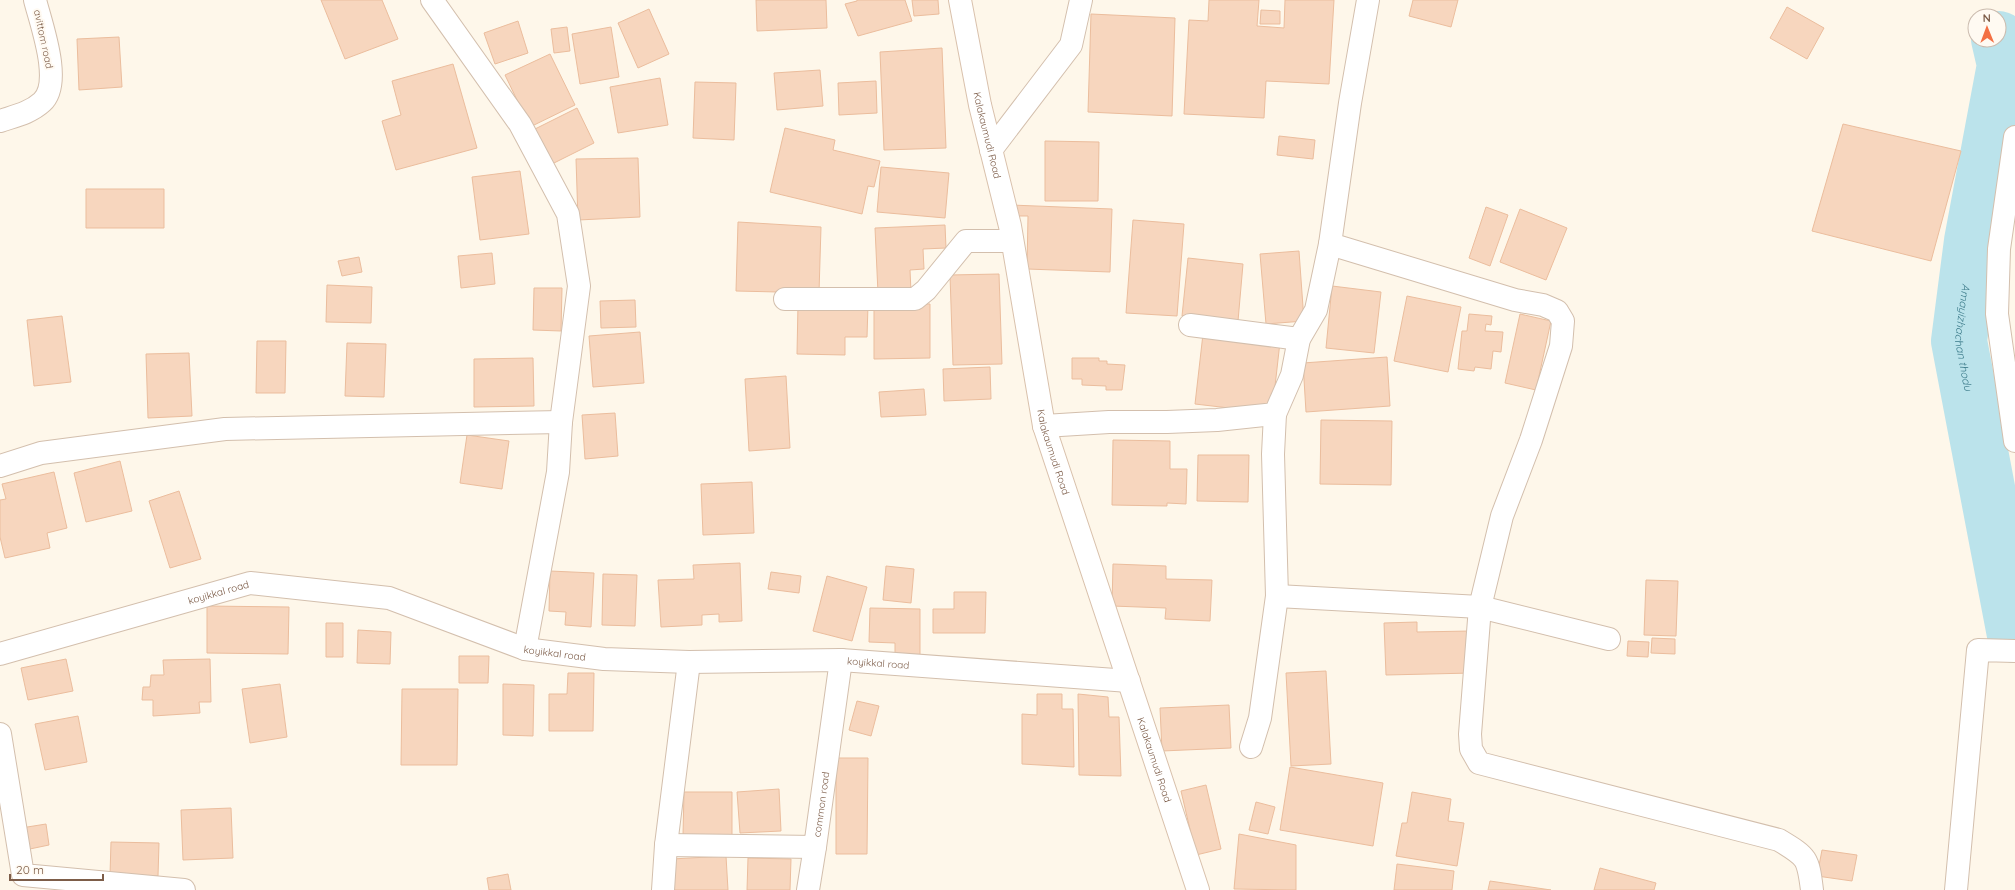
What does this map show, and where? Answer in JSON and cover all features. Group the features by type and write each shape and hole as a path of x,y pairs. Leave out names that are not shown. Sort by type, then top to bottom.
{"street":[{"name":"avittom road","path":"0,121 28,112 43,101 51,84 50,64 35,0"},
{"path":"432,0 520,124 568,214 579,286 561,422 558,472 525,649"},
{"name":"Kalakaumudi Road","path":"960,0 980,105 1012,241 1044,426 1198,890"},
{"path":"991,150 1071,45 1080,0"},
{"path":"1250,747 1260,718 1277,596 1273,454 1276,414 1292,375 1299,339 1316,310 1330,244 1350,103 1368,0"},
{"path":"2015,137 1999,249 1997,314 2015,441"},
{"path":"785,299 915,299 926,290 966,241 1012,241"},
{"path":"1330,244 1514,300 1543,305 1557,311 1563,321 1561,346 1531,440 1502,516 1480,607 1470,734 1471,749 1478,763 1500,770 1779,840 1802,854 1809,868 1812,890"},
{"path":"1190,325 1299,339"},
{"path":"1044,426 1110,422 1217,420 1276,414"},
{"path":"0,466 41,453 225,429 561,422"},
{"name":"koyikkal road","path":"0,654 250,583 389,598 525,649 604,659 689,662 841,660 1129,681"},
{"path":"1277,596 1480,607 1609,639"},
{"path":"1956,890 1978,650 2015,652"},
{"name":"common road","path":"666,844 815,847 841,660"},
{"path":"663,890 666,844 689,662"},
{"path":"0,734 24,875 184,890"},
{"path":"808,890 815,847"}],"building":[{"path":"321,0 382,0 398,39 345,59"},
{"path":"756,0 826,0 827,28 757,31"},
{"path":"857,0 905,0 912,21 858,36 845,4"},
{"path":"912,0 938,0 939,14 914,16"},
{"path":"1209,0 1259,0 1257,26 1284,28 1285,0 1334,0 1329,84 1266,81 1264,118 1184,114 1189,20 1208,21"},
{"path":"1413,0 1458,0 1451,27 1409,16"},
{"path":"1787,7 1824,28 1807,59 1770,38"},
{"path":"649,9 669,54 638,68 618,23"},
{"path":"1261,10 1280,11 1280,24 1260,24"},
{"path":"1091,14 1175,18 1172,116 1088,112"},
{"path":"518,21 528,53 495,64 484,33"},
{"path":"567,27 570,51 554,53 551,29"},
{"path":"611,27 619,77 580,84 572,34"},
{"path":"119,37 122,87 79,90 77,39"},
{"path":"942,48 946,148 884,150 880,52"},
{"path":"550,54 575,105 530,127 505,75"},
{"path":"453,64 477,148 396,170 382,121 401,115 392,81"},
{"path":"820,70 823,106 777,110 774,73"},
{"path":"660,78 668,125 618,133 610,87"},
{"path":"876,81 877,113 839,115 838,83"},
{"path":"695,82 736,83 734,140 693,138"},
{"path":"577,108 594,143 552,164 535,129"},
{"path":"1843,124 1961,151 1931,261 1812,231"},
{"path":"785,128 835,140 833,150 880,161 874,187 868,186 862,214 770,192"},
{"path":"1279,136 1315,140 1313,159 1277,155"},
{"path":"1045,141 1099,142 1098,201 1045,201"},
{"path":"638,158 640,217 578,220 576,159"},
{"path":"881,167 949,173 945,218 877,212"},
{"path":"520,171 529,234 480,240 472,177"},
{"path":"86,189 164,189 164,228 86,228"},
{"path":"1011,205 1112,209 1110,272 1027,269 1028,216 1010,216"},
{"path":"1486,207 1508,215 1490,266 1469,258"},
{"path":"1520,209 1567,228 1546,280 1500,262"},
{"path":"1133,220 1184,224 1177,316 1126,313"},
{"path":"738,222 821,227 819,293 736,291"},
{"path":"945,225 946,248 923,249 924,269 910,270 911,292 878,293 875,228"},
{"path":"1299,251 1304,321 1266,324 1260,254"},
{"path":"492,253 495,284 461,288 458,256"},
{"path":"359,257 362,272 342,276 338,261"},
{"path":"1188,258 1243,264 1238,321 1182,316"},
{"path":"999,274 1002,364 953,365 950,275"},
{"path":"327,285 372,287 371,323 326,322"},
{"path":"1332,286 1381,292 1374,353 1326,348"},
{"path":"534,288 562,288 561,331 533,330"},
{"path":"1407,296 1461,307 1448,372 1394,361"},
{"path":"635,300 636,327 601,328 600,301"},
{"path":"798,304 868,305 867,337 845,337 845,355 797,354"},
{"path":"874,304 930,304 930,358 874,359"},
{"path":"1469,314 1492,316 1491,325 1486,324 1485,331 1503,332 1501,352 1493,351 1491,369 1475,367 1474,371 1458,369 1462,331 1467,331"},
{"path":"1520,314 1551,321 1536,390 1505,383"},
{"path":"62,316 71,382 34,386 27,320"},
{"path":"640,332 644,383 593,387 589,336"},
{"path":"1203,334 1280,342 1272,413 1195,404"},
{"path":"257,341 286,341 285,393 256,393"},
{"path":"347,343 386,344 384,397 345,396"},
{"path":"189,353 192,416 148,418 146,354"},
{"path":"1387,357 1390,406 1306,412 1303,363"},
{"path":"533,358 534,406 474,407 474,359"},
{"path":"1072,358 1099,358 1099,361 1107,361 1107,364 1125,365 1122,390 1106,390 1106,386 1082,385 1082,379 1072,379"},
{"path":"990,367 991,399 944,401 943,369"},
{"path":"786,376 790,448 749,451 745,379"},
{"path":"924,389 926,415 881,417 879,392"},
{"path":"615,413 618,456 585,459 582,415"},
{"path":"1321,420 1392,421 1391,485 1320,484"},
{"path":"467,435 509,441 502,489 460,483"},
{"path":"1113,440 1170,441 1170,469 1187,469 1186,504 1167,503 1167,506 1112,505"},
{"path":"1198,455 1249,455 1248,502 1197,501"},
{"path":"120,461 132,511 86,522 74,473"},
{"path":"54,472 67,528 47,533 50,548 5,558 0,537 0,500 6,499 2,484"},
{"path":"752,482 754,533 703,535 701,484"},
{"path":"179,491 201,559 170,568 149,501"},
{"path":"740,563 742,621 719,622 719,614 702,615 702,625 661,627 658,580 694,579 693,565"},
{"path":"1113,564 1166,566 1166,579 1212,580 1210,621 1165,619 1166,608 1112,606"},
{"path":"886,566 914,569 911,603 883,600"},
{"path":"550,571 594,573 591,627 565,625 566,612 549,611"},
{"path":"771,572 801,576 799,593 768,589"},
{"path":"603,574 637,575 635,626 602,625"},
{"path":"827,576 867,587 852,641 813,631"},
{"path":"1646,580 1678,581 1676,636 1644,635"},
{"path":"954,592 986,592 985,633 933,633 933,609 954,609"},
{"path":"207,606 289,607 288,654 207,653"},
{"path":"870,608 920,609 920,660 895,659 895,643 869,642"},
{"path":"1417,622 1417,632 1470,631 1472,673 1386,675 1384,623"},
{"path":"326,623 343,623 343,657 326,657"},
{"path":"358,630 391,632 390,664 357,663"},
{"path":"1652,638 1675,639 1675,654 1651,653"},
{"path":"1628,641 1649,642 1648,657 1627,656"},
{"path":"459,656 489,656 488,683 459,683"},
{"path":"66,659 73,691 28,700 21,668"},
{"path":"210,659 211,702 199,702 200,713 153,716 153,700 142,700 143,687 150,687 151,675 164,675 163,660"},
{"path":"1326,671 1331,764 1291,766 1286,673"},
{"path":"568,673 594,673 593,731 549,731 549,694 567,694"},
{"path":"280,684 287,737 250,743 242,689"},
{"path":"503,684 534,685 533,736 503,735"},
{"path":"402,689 458,689 457,765 401,765"},
{"path":"1037,694 1062,694 1062,709 1073,709 1074,767 1022,764 1022,714 1037,715"},
{"path":"1078,694 1108,697 1109,717 1119,717 1121,776 1079,775"},
{"path":"857,701 879,706 871,736 849,730"},
{"path":"1229,705 1231,748 1162,751 1160,708"},
{"path":"78,716 87,762 45,770 35,724"},
{"path":"836,758 868,758 867,854 836,854"},
{"path":"1290,767 1383,783 1373,846 1280,830"},
{"path":"1206,785 1221,849 1196,855 1181,791"},
{"path":"779,789 781,831 740,833 737,792"},
{"path":"684,792 732,792 732,836 683,835"},
{"path":"1412,792 1451,799 1448,821 1464,823 1457,866 1396,856 1402,823 1407,823"},
{"path":"1256,802 1275,807 1268,834 1249,830"},
{"path":"231,808 233,858 183,860 181,810"},
{"path":"46,824 49,845 25,850 21,828"},
{"path":"1239,834 1296,845 1296,890 1234,889"},
{"path":"111,842 159,843 158,876 110,875"},
{"path":"1822,850 1857,855 1852,881 1817,876"},
{"path":"726,856 728,890 673,890 672,859"},
{"path":"748,858 791,859 790,890 747,890"},
{"path":"1397,864 1454,871 1452,890 1394,890"},
{"path":"1600,868 1656,883 1654,890 1594,890"},
{"path":"508,874 511,890 489,890 487,878"},
{"path":"1490,881 1551,890 1488,890"}],"waterway":[{"name":"Amayizhachan thodu","path":"2001,48 2005,65 1972,241 1959,341 2015,635"}]}
